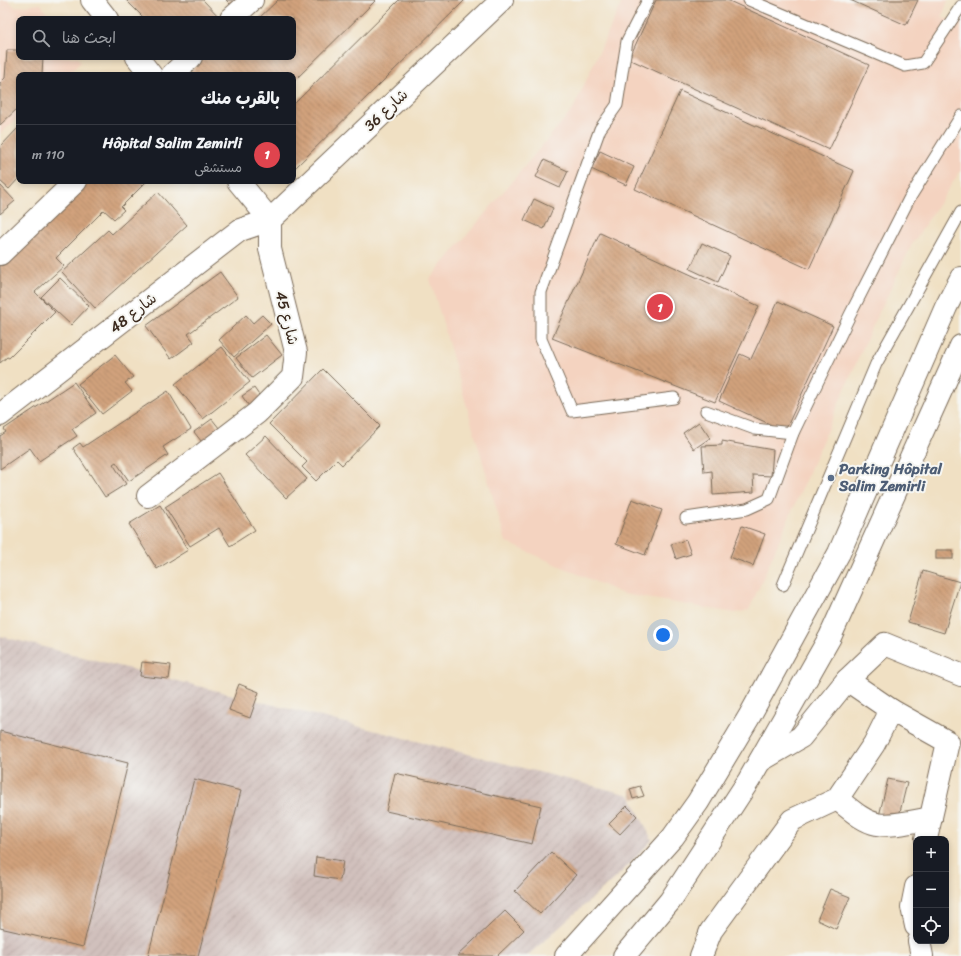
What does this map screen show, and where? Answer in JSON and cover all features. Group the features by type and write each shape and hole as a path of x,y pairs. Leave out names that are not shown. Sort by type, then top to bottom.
{"street":[{"path":"92,0 105,16"},
{"path":"235,16 252,0"},
{"name":"شارع 36","path":"270,220 502,0"},
{"path":"139,60 149,72"},
{"path":"175,72 188,60"},
{"path":"0,254 73,184"},
{"path":"240,184 270,220"},
{"name":"شارع 48","path":"0,416 240,230 270,220"},
{"name":"شارع 45","path":"148,496 257,413 292,376 296,352 270,248 270,220"},
{"path":"566,956 673,837 698,802 749,718 839,553 946,307 961,278"},
{"path":"624,956 670,901 760,760 830,637 961,346"},
{"path":"760,760 801,737 847,680 885,644 961,675"},
{"path":"847,680 891,710 954,745 930,818 927,836"},
{"path":"701,956 711,931 792,820 837,799 874,744 891,710"},
{"path":"837,799 857,815 876,824 902,823 930,818"},
{"path":"920,944 922,956"}],"lane":[{"path":"648,0 627,41 618,105 600,129 541,292 541,339 572,411 674,398"},
{"path":"749,0 905,66 922,63 961,6"},
{"path":"686,518 747,509 769,499 793,433 850,315 909,199 961,116"},
{"path":"783,585 876,364 961,212"},
{"path":"706,411 756,429 793,433"}],"shaded area":[{"path":"0,0 8,0 15,7 41,4 49,16 16,16 16,60 79,60 81,62 70,72 16,72 16,120 0,134"},
{"path":"623,0 948,0 942,18 961,22 961,170 911,246 868,336 749,610 735,613 623,594 506,542 430,279 573,109"},
{"path":"0,636 630,795 652,840 623,871 527,956 0,956"}],"building":[{"path":"126,0 203,0 218,16 142,16"},
{"path":"226,0 243,0 234,8"},
{"path":"278,0 376,0 296,79 296,72 190,72 202,60 296,60 296,16 261,16"},
{"path":"399,0 465,0 296,167 296,102"},
{"path":"656,0 727,0 869,65 829,150 629,59"},
{"path":"850,0 918,0 906,25"},
{"path":"7,50 16,50 16,60 43,60 42,72 16,72 16,110 0,125 0,83 5,78"},
{"path":"680,91 854,171 809,269 635,189"},
{"path":"16,130 16,181 9,189 0,181 0,147"},
{"path":"600,151 634,167 626,185 591,169"},
{"path":"544,160 568,171 560,188 536,177"},
{"path":"79,184 144,184 121,207 124,210 114,219 104,210 56,258 64,266 35,292 55,312 9,358 7,357 0,363 0,263"},
{"path":"0,185 15,201 0,214"},
{"path":"158,192 187,225 95,308 62,272 108,230 112,234"},
{"path":"534,199 553,208 544,229 524,220"},
{"path":"600,233 759,306 715,402 552,338"},
{"path":"702,243 730,256 718,282 690,269"},
{"path":"220,272 238,297 188,334 194,342 171,359 146,326"},
{"path":"60,278 89,306 71,325 41,297"},
{"path":"778,301 833,326 785,431 719,401 740,354 751,359"},
{"path":"246,315 253,323 262,315 271,324 234,357 219,340"},
{"path":"266,335 282,355 252,378 236,358"},
{"path":"222,347 250,382 203,419 175,384"},
{"path":"115,355 133,377 125,383 132,391 102,414 78,384"},
{"path":"323,369 380,426 342,465 337,460 316,481 302,467 307,462 269,424"},
{"path":"74,382 96,413 72,429 77,436 39,461 30,448 0,469 0,436 6,432 4,429"},
{"path":"254,388 263,401 251,409 242,396"},
{"path":"168,391 191,429 163,447 168,455 129,481 116,462 113,464 126,484 105,497 73,448 80,443 83,447"},
{"path":"212,419 223,433 205,446 194,432"},
{"path":"699,422 710,438 694,449 683,433"},
{"path":"266,436 307,479 286,498 245,455"},
{"path":"722,441 773,450 771,476 753,475 754,492 713,495 712,471 704,472 702,446 722,445"},
{"path":"218,473 255,530 230,546 219,528 190,546 165,507"},
{"path":"632,499 662,510 645,555 616,544"},
{"path":"160,505 188,550 157,569 129,524"},
{"path":"742,526 765,534 753,566 730,557"},
{"path":"686,540 691,554 676,559 671,544"},
{"path":"936,550 953,550 953,559 936,559"},
{"path":"923,571 960,582 944,633 908,622"},
{"path":"142,662 171,665 169,679 140,676"},
{"path":"239,684 259,692 250,718 229,710"},
{"path":"0,731 128,763 83,947 0,928"},
{"path":"395,773 541,806 532,844 386,811"},
{"path":"194,779 241,791 198,956 148,956"},
{"path":"888,779 907,783 898,820 879,816"},
{"path":"640,786 644,796 633,799 630,789"},
{"path":"627,806 637,816 620,834 609,824"},
{"path":"551,852 576,875 540,914 515,891"},
{"path":"316,857 343,861 340,880 314,876"},
{"path":"830,889 850,897 836,929 817,920"},
{"path":"505,911 524,930 497,956 457,956"}],"place":[{"name":"Hôpital Salim Zemirli","path":"660,307"},
{"name":"Parking Hôpital Salim Zemirli","path":"831,478"}]}
